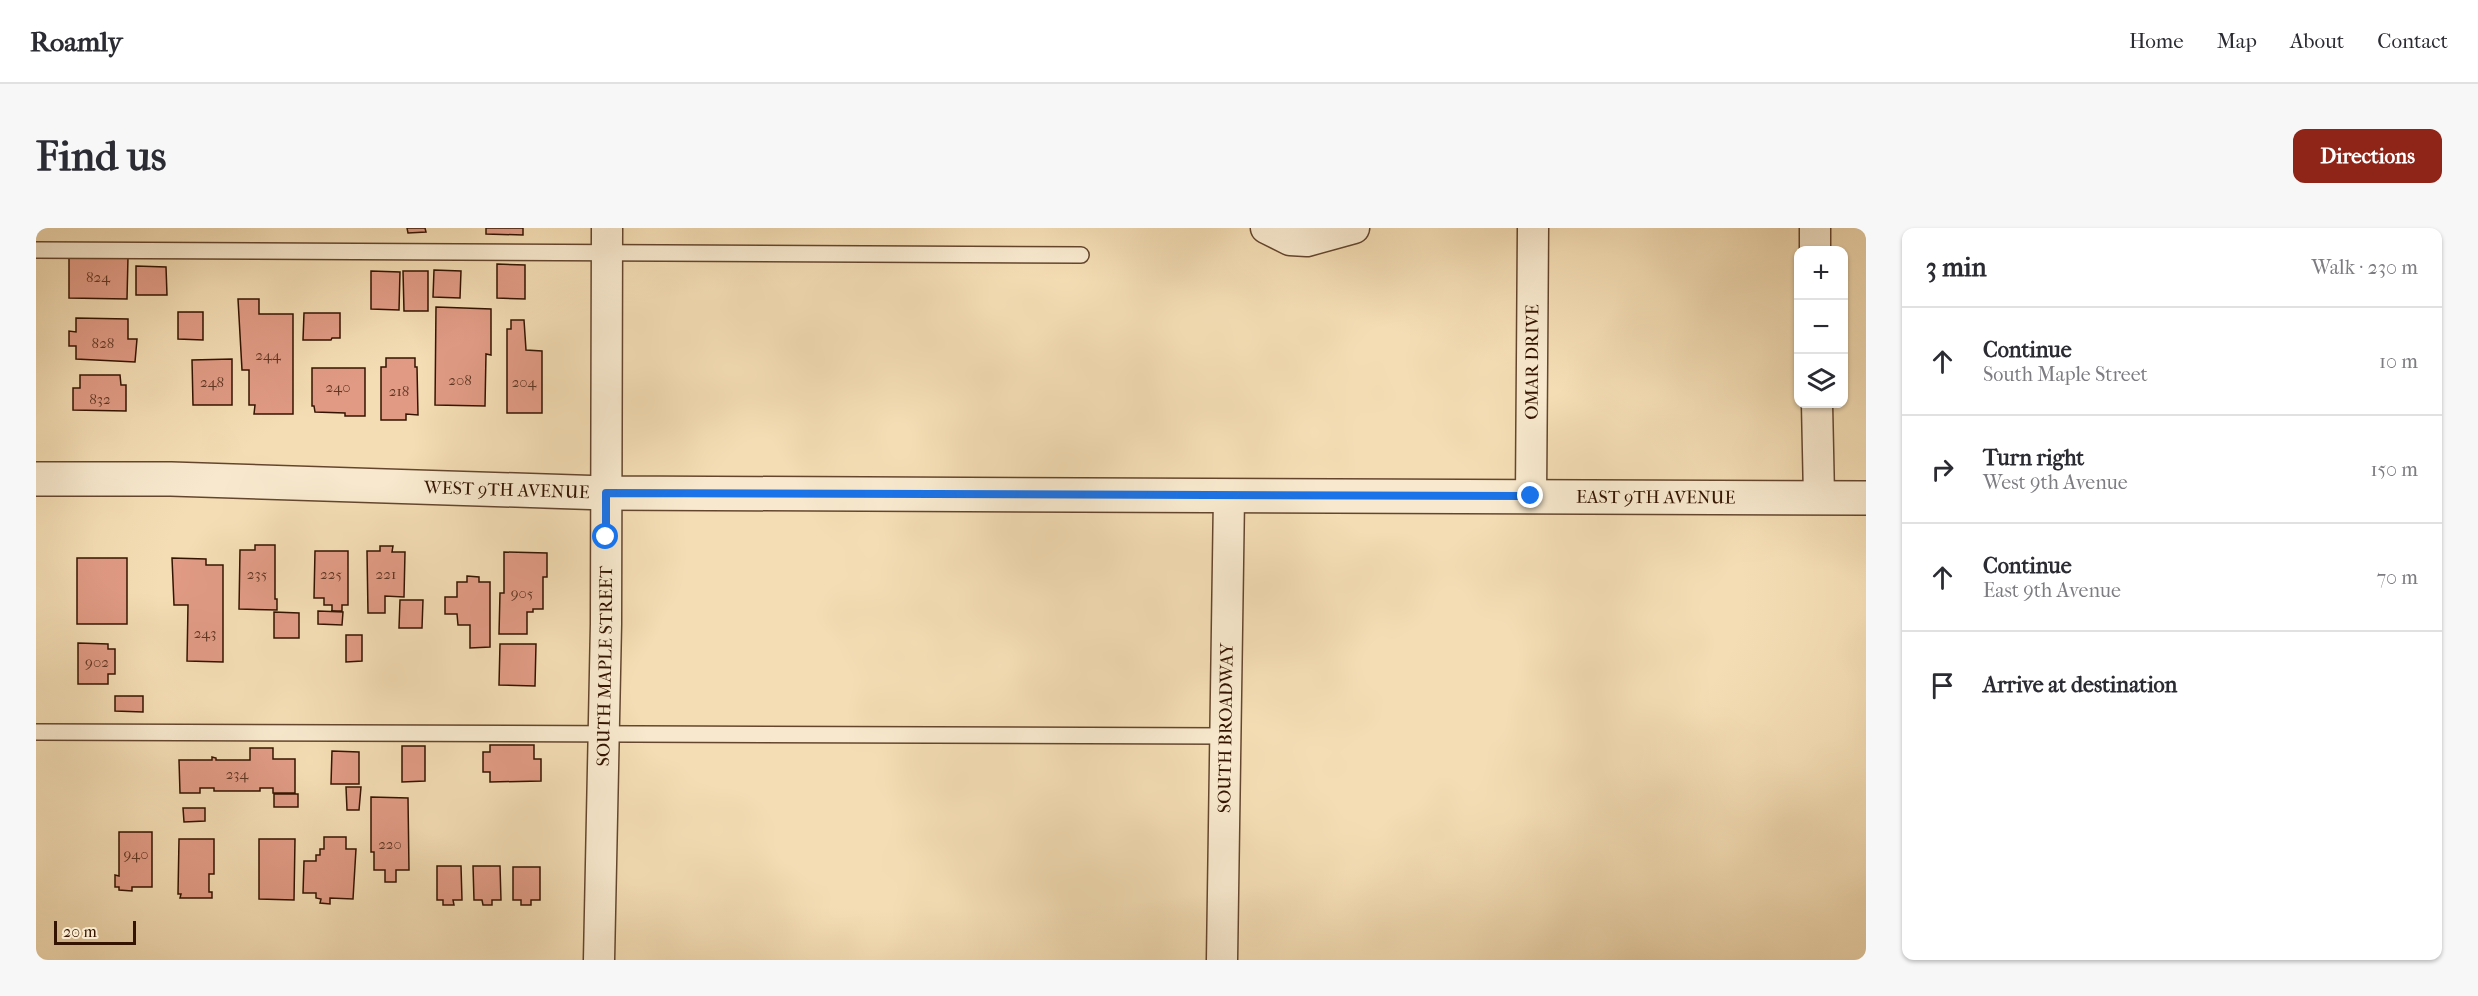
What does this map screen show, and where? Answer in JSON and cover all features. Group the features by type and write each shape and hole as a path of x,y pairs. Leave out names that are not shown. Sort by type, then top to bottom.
{"street":[{"path":"1266,228 1290,240 1307,241 1354,228"},
{"name":"OMAR DRIVE","path":"1531,496 1533,228"},
{"path":"1815,228 1815,246"},
{"name":"SOUTH MAPLE STREET","path":"599,960 604,734 607,241"},
{"path":"1817,408 1819,497"},
{"name":"WEST 9TH AVENUE","path":"36,479 171,479 606,493 1229,496"},
{"name":"EAST 9TH AVENUE","path":"1229,496 1866,498"},
{"name":"SOUTH BROADWAY","path":"1222,960 1229,496"}],"lane":[{"path":"36,250 607,241 1081,255"},
{"path":"36,732 1225,736"}],"building":[{"path":"407,228 425,228 426,232 408,233"},
{"path":"486,228 523,228 523,235 486,234"},
{"path":"69,256 128,257 127,299 69,298"},
{"path":"497,264 525,265 525,299 497,298"},
{"path":"136,266 166,267 167,295 136,295"},
{"path":"434,270 461,271 460,298 433,297"},
{"path":"371,271 400,272 399,310 371,309"},
{"path":"403,271 428,271 428,311 404,311"},
{"path":"238,299 259,299 259,314 293,314 293,414 254,414 255,405 249,405 249,370 242,370"},
{"path":"436,307 491,309 491,355 486,354 485,406 435,405"},
{"path":"178,312 203,312 203,340 178,339"},
{"path":"304,313 340,313 340,338 303,340"},
{"path":"76,318 128,319 128,339 137,339 135,362 76,359 76,346 69,346 69,331 76,332"},
{"path":"511,320 524,320 526,350 542,351 542,413 507,413 507,329 511,329"},
{"path":"386,358 415,358 418,415 406,414 406,420 381,420 381,367 386,367"},
{"path":"232,359 232,405 193,405 192,360"},
{"path":"312,368 365,368 365,416 315,412 312,406"},
{"path":"80,375 120,375 121,385 126,385 126,411 73,410 73,388 80,388"},
{"path":"255,545 275,545 277,610 239,609 240,550 255,550"},
{"path":"380,546 393,546 392,552 405,552 404,597 385,596 385,613 368,613 367,551 380,551"},
{"path":"315,551 348,551 348,605 342,605 342,611 332,611 332,605 324,605 324,598 314,598"},
{"path":"504,552 547,553 547,577 543,577 543,609 533,609 533,612 527,612 527,634 499,634 500,593 504,593"},
{"path":"77,558 127,558 127,624 77,624"},
{"path":"172,558 206,559 206,565 223,565 223,662 187,661 188,605 174,605"},
{"path":"467,576 479,577 479,582 490,582 490,647 470,648 470,625 458,625 457,614 445,614 445,597 457,597 457,582 467,582"},
{"path":"400,600 423,600 422,628 399,628"},
{"path":"318,611 343,612 342,625 318,624"},
{"path":"274,612 299,613 299,638 274,638"},
{"path":"346,635 362,635 362,661 346,662"},
{"path":"78,643 108,644 108,649 115,649 115,674 108,674 108,684 78,684"},
{"path":"500,644 536,644 535,686 499,685"},
{"path":"115,696 143,696 143,712 115,711"},
{"path":"490,745 534,745 534,759 541,759 541,781 490,782 490,772 483,772 483,752 490,752"},
{"path":"402,746 425,746 425,781 402,782"},
{"path":"250,748 273,748 273,759 295,759 295,793 273,793 273,788 260,788 260,791 214,791 214,788 200,788 200,793 180,793 179,760 212,760 212,757 216,760 250,760"},
{"path":"332,751 359,752 359,784 331,784"},
{"path":"346,787 361,787 359,810 347,810"},
{"path":"274,794 298,794 298,807 274,807"},
{"path":"371,797 408,798 409,870 396,870 396,882 385,882 385,870 374,870 374,852 371,852"},
{"path":"183,808 205,808 205,821 184,822"},
{"path":"119,832 152,832 152,887 132,887 132,891 119,890 119,887 115,887 115,875 119,876"},
{"path":"324,837 346,837 346,849 356,849 353,899 330,898 330,904 320,903 321,899 316,898 316,893 303,893 304,861 316,861 316,855 320,855 320,849 324,849"},
{"path":"179,839 214,839 214,874 209,874 209,892 212,892 212,898 180,898 181,894 178,894"},
{"path":"259,839 295,839 294,900 259,899"},
{"path":"437,866 461,866 462,900 453,900 454,905 443,905 443,900 437,900"},
{"path":"473,866 500,866 501,900 492,900 492,905 483,905 482,900 474,900"},
{"path":"513,867 540,867 540,900 531,900 531,905 521,905 521,900 513,900"}],"route":[{"path":"606,537 606,493 1531,496"}]}
